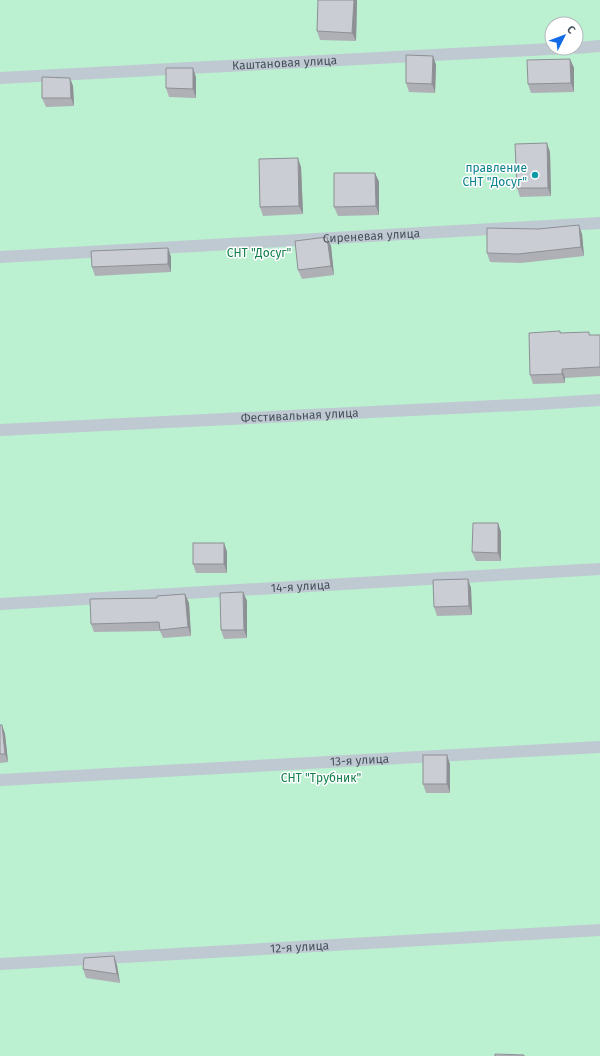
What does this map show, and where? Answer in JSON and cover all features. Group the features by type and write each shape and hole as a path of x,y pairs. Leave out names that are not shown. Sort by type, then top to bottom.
{"lane":[{"path":"584,47 600,46"},
{"name":"Каштановая улица","path":"0,78 544,49"},
{"name":"Сиреневая улица","path":"0,257 600,223"},
{"name":"Фестивальная улица","path":"0,430 600,400"},
{"name":"14-я улица","path":"0,604 600,569"},
{"name":"13-я улица","path":"0,780 600,747"},
{"name":"12-я улица","path":"0,964 600,930"}],"green space":[{"path":"0,0 600,0 600,1056 0,1056"}],"building":[{"path":"318,0 354,0 352,33 317,31"},
{"path":"406,55 433,56 432,84 406,83"},
{"path":"570,59 571,83 528,84 527,60"},
{"path":"166,68 193,68 193,89 166,88"},
{"path":"42,77 70,78 71,98 42,98"},
{"name":"правление СНТ \"Досуг\"","path":"547,143 548,188 517,188 515,144"},
{"path":"298,158 299,206 260,207 259,159"},
{"path":"334,173 375,173 376,206 334,207"},
{"path":"579,225 581,247 518,254 487,253 487,228 538,229"},
{"path":"327,237 331,266 298,270 295,241"},
{"path":"168,248 168,264 92,267 91,251"},
{"path":"560,331 560,333 589,332 589,335 600,335 600,367 562,369 562,374 530,375 529,333"},
{"path":"473,523 498,523 498,553 472,552"},
{"path":"193,543 224,543 224,564 193,564"},
{"path":"468,579 469,606 434,607 433,580"},
{"path":"243,592 244,630 221,630 220,593"},
{"path":"185,594 188,627 160,630 159,622 91,624 90,599 157,598 157,596"},
{"path":"0,725 2,725 5,754 0,754"},
{"path":"423,755 447,755 447,784 423,784"},
{"path":"114,956 117,974 83,969 84,958"},
{"path":"495,1054 524,1055 524,1056 495,1056"}],"place":[{"name":"правление СНТ \"Досуг\"","path":"535,175"}],"park label":[{"name":"СНТ \"Досуг\"","path":"259,253"},
{"name":"СНТ \"Трубник\"","path":"321,778"}]}
